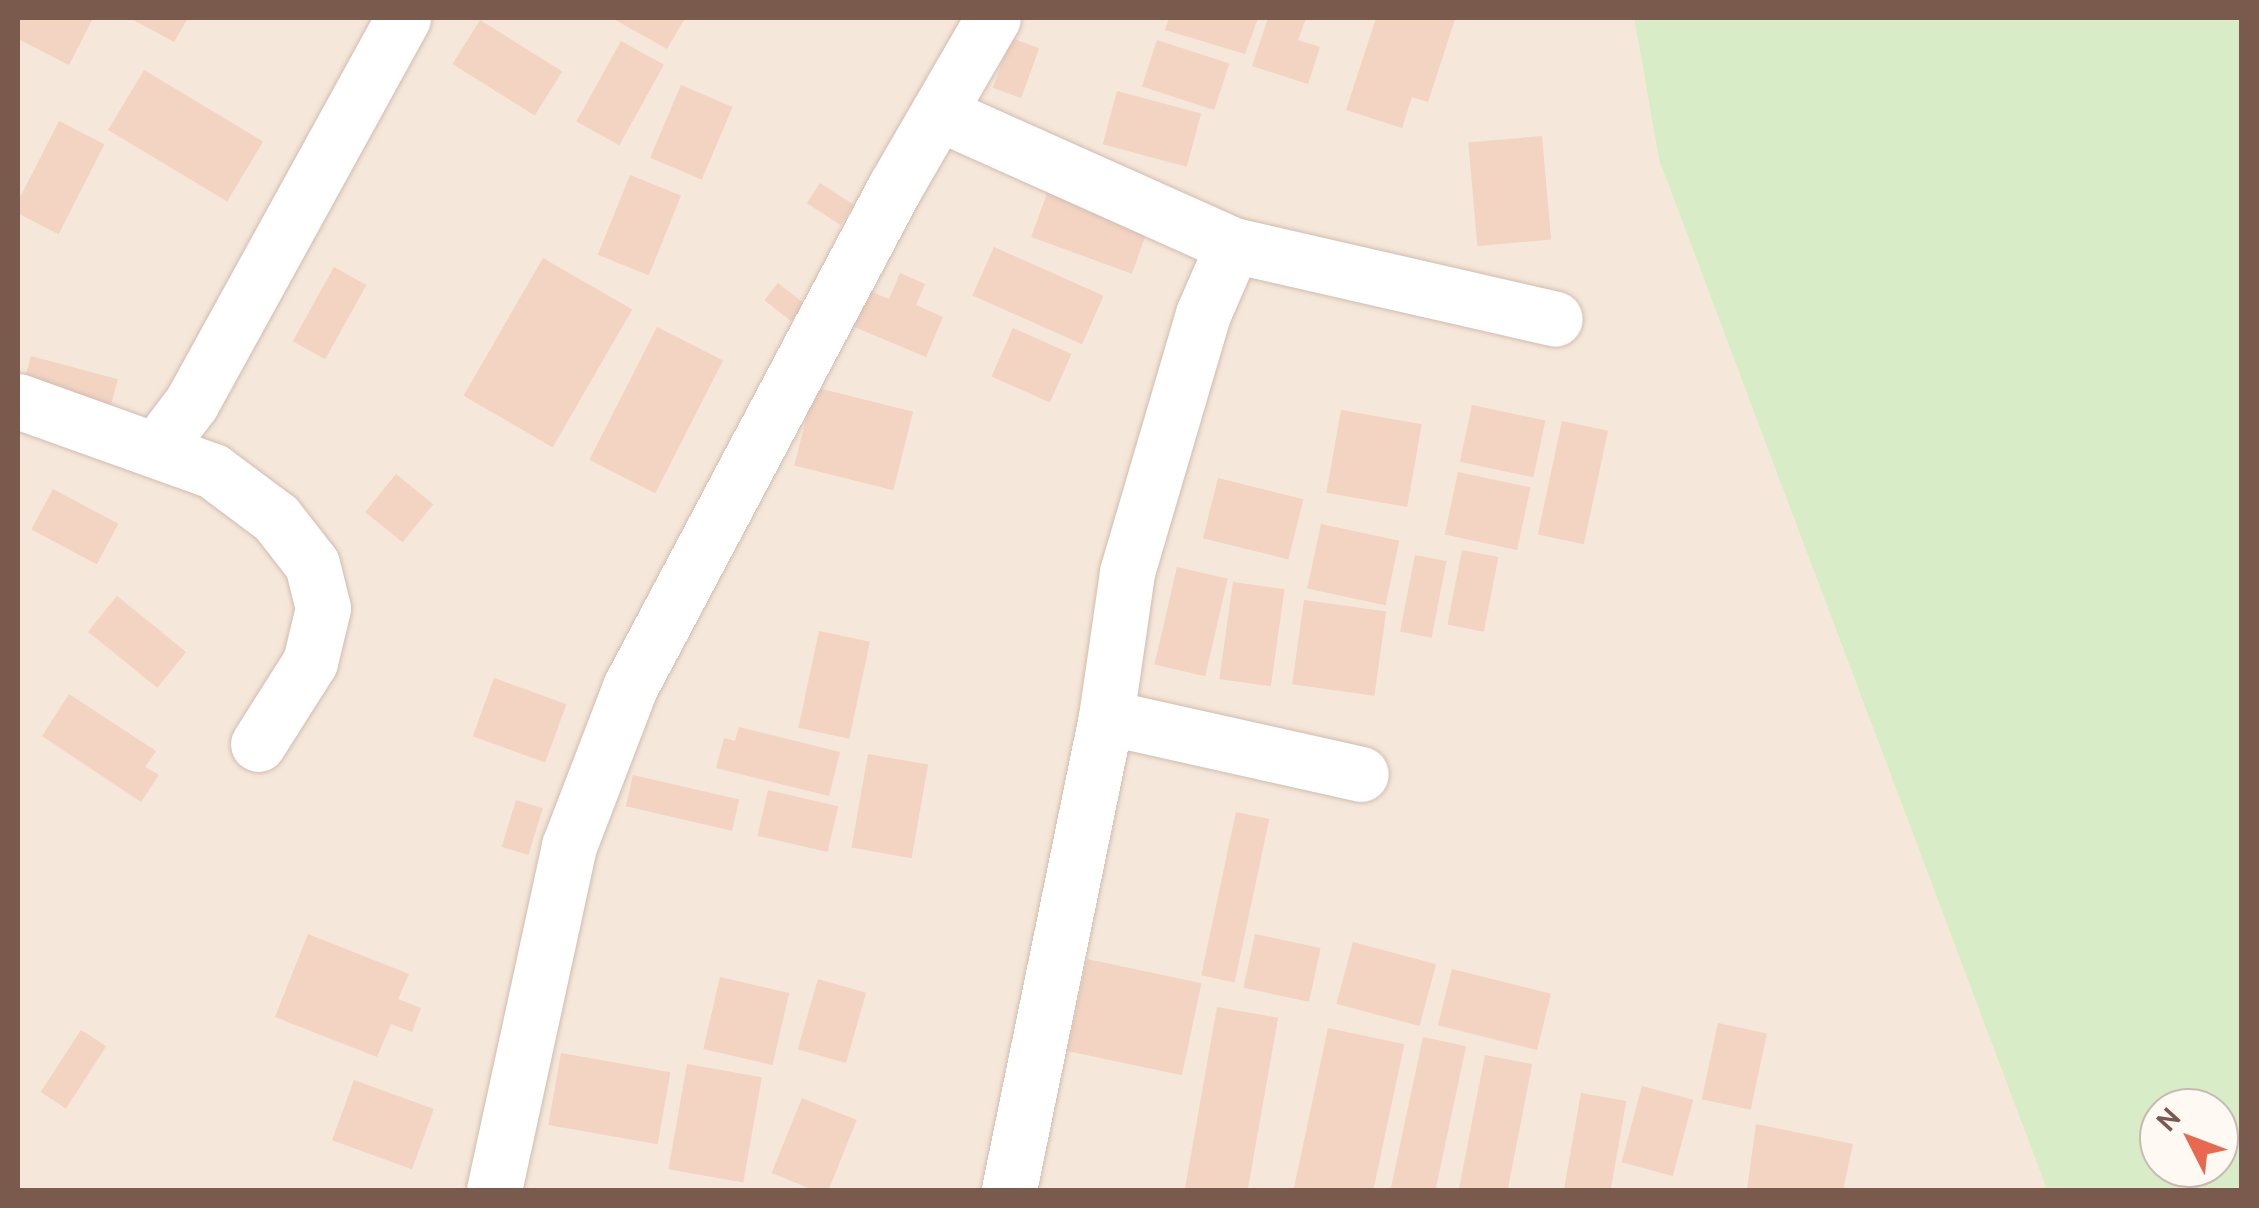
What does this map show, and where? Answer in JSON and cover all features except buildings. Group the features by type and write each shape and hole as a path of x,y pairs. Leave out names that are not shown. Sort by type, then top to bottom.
{"street":[{"path":"158,447 192,402 402,18"},
{"path":"494,1190 569,846 630,687 938,112 994,18"},
{"path":"938,112 1233,245 1554,319"},
{"path":"1009,1190 1106,717 1128,573 1198,332 1233,245"},
{"path":"18,401 158,447 212,471 276,518 312,564 324,608 310,662 258,744"},
{"path":"1106,717 1360,774"}],"shaded area":[{"path":"18,18 1634,18 1659,160 2047,1190 18,1190"}],"green space":[{"path":"1634,18 2241,18 2241,1190 2047,1190 1659,160"}]}
